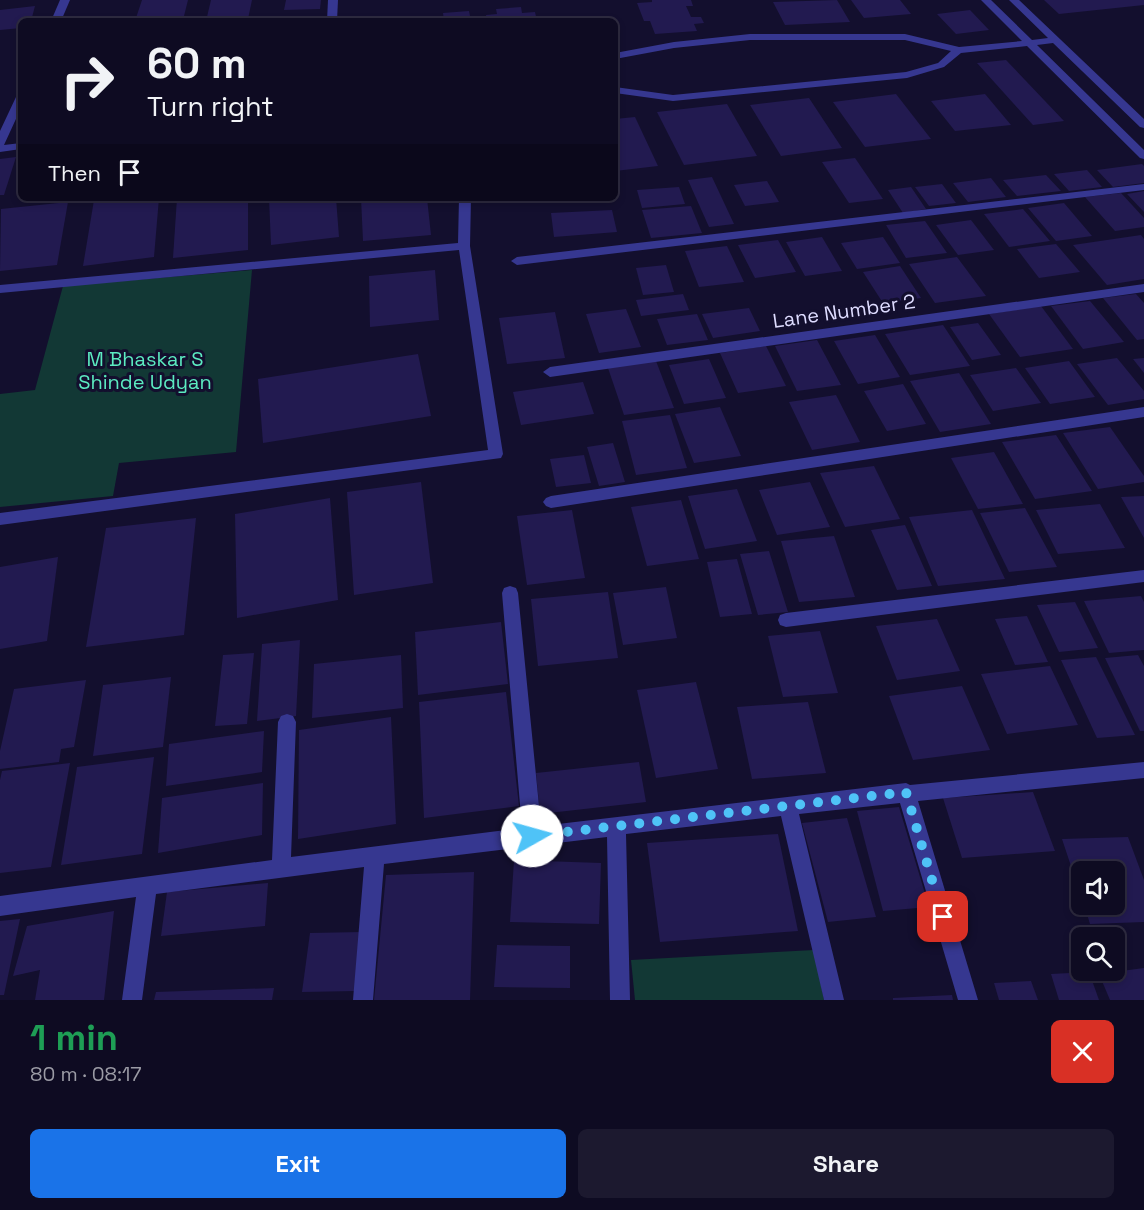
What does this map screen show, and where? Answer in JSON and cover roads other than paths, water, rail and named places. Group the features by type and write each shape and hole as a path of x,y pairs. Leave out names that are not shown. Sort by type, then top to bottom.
{"street":[{"path":"57,18 65,0"},
{"path":"332,18 333,0"},
{"path":"986,0 1144,156"},
{"path":"1014,0 1144,125"},
{"path":"618,55 674,45 750,37 905,37 958,50 1056,40"},
{"path":"618,90 673,98 907,75 941,65 958,50"},
{"path":"0,143 18,104"},
{"path":"0,149 18,146"},
{"path":"517,261 1144,187"},
{"path":"0,519 496,454 464,246 465,201"},
{"path":"0,289 464,246"},
{"name":"Lane Number 2","path":"550,372 1144,288"},
{"path":"551,502 1144,411"},
{"path":"786,620 1144,576"},
{"path":"510,593 532,836"},
{"path":"281,868 287,722"},
{"path":"0,906 147,885 616,826 906,792 1144,770"},
{"path":"906,792 968,1000"},
{"path":"788,806 834,1000"},
{"path":"616,826 620,1000"},
{"path":"363,1000 375,856"},
{"path":"132,1000 147,885"}],"park label":[{"name":"M Bhaskar S Shinde Udyan","path":"145,370"}]}
